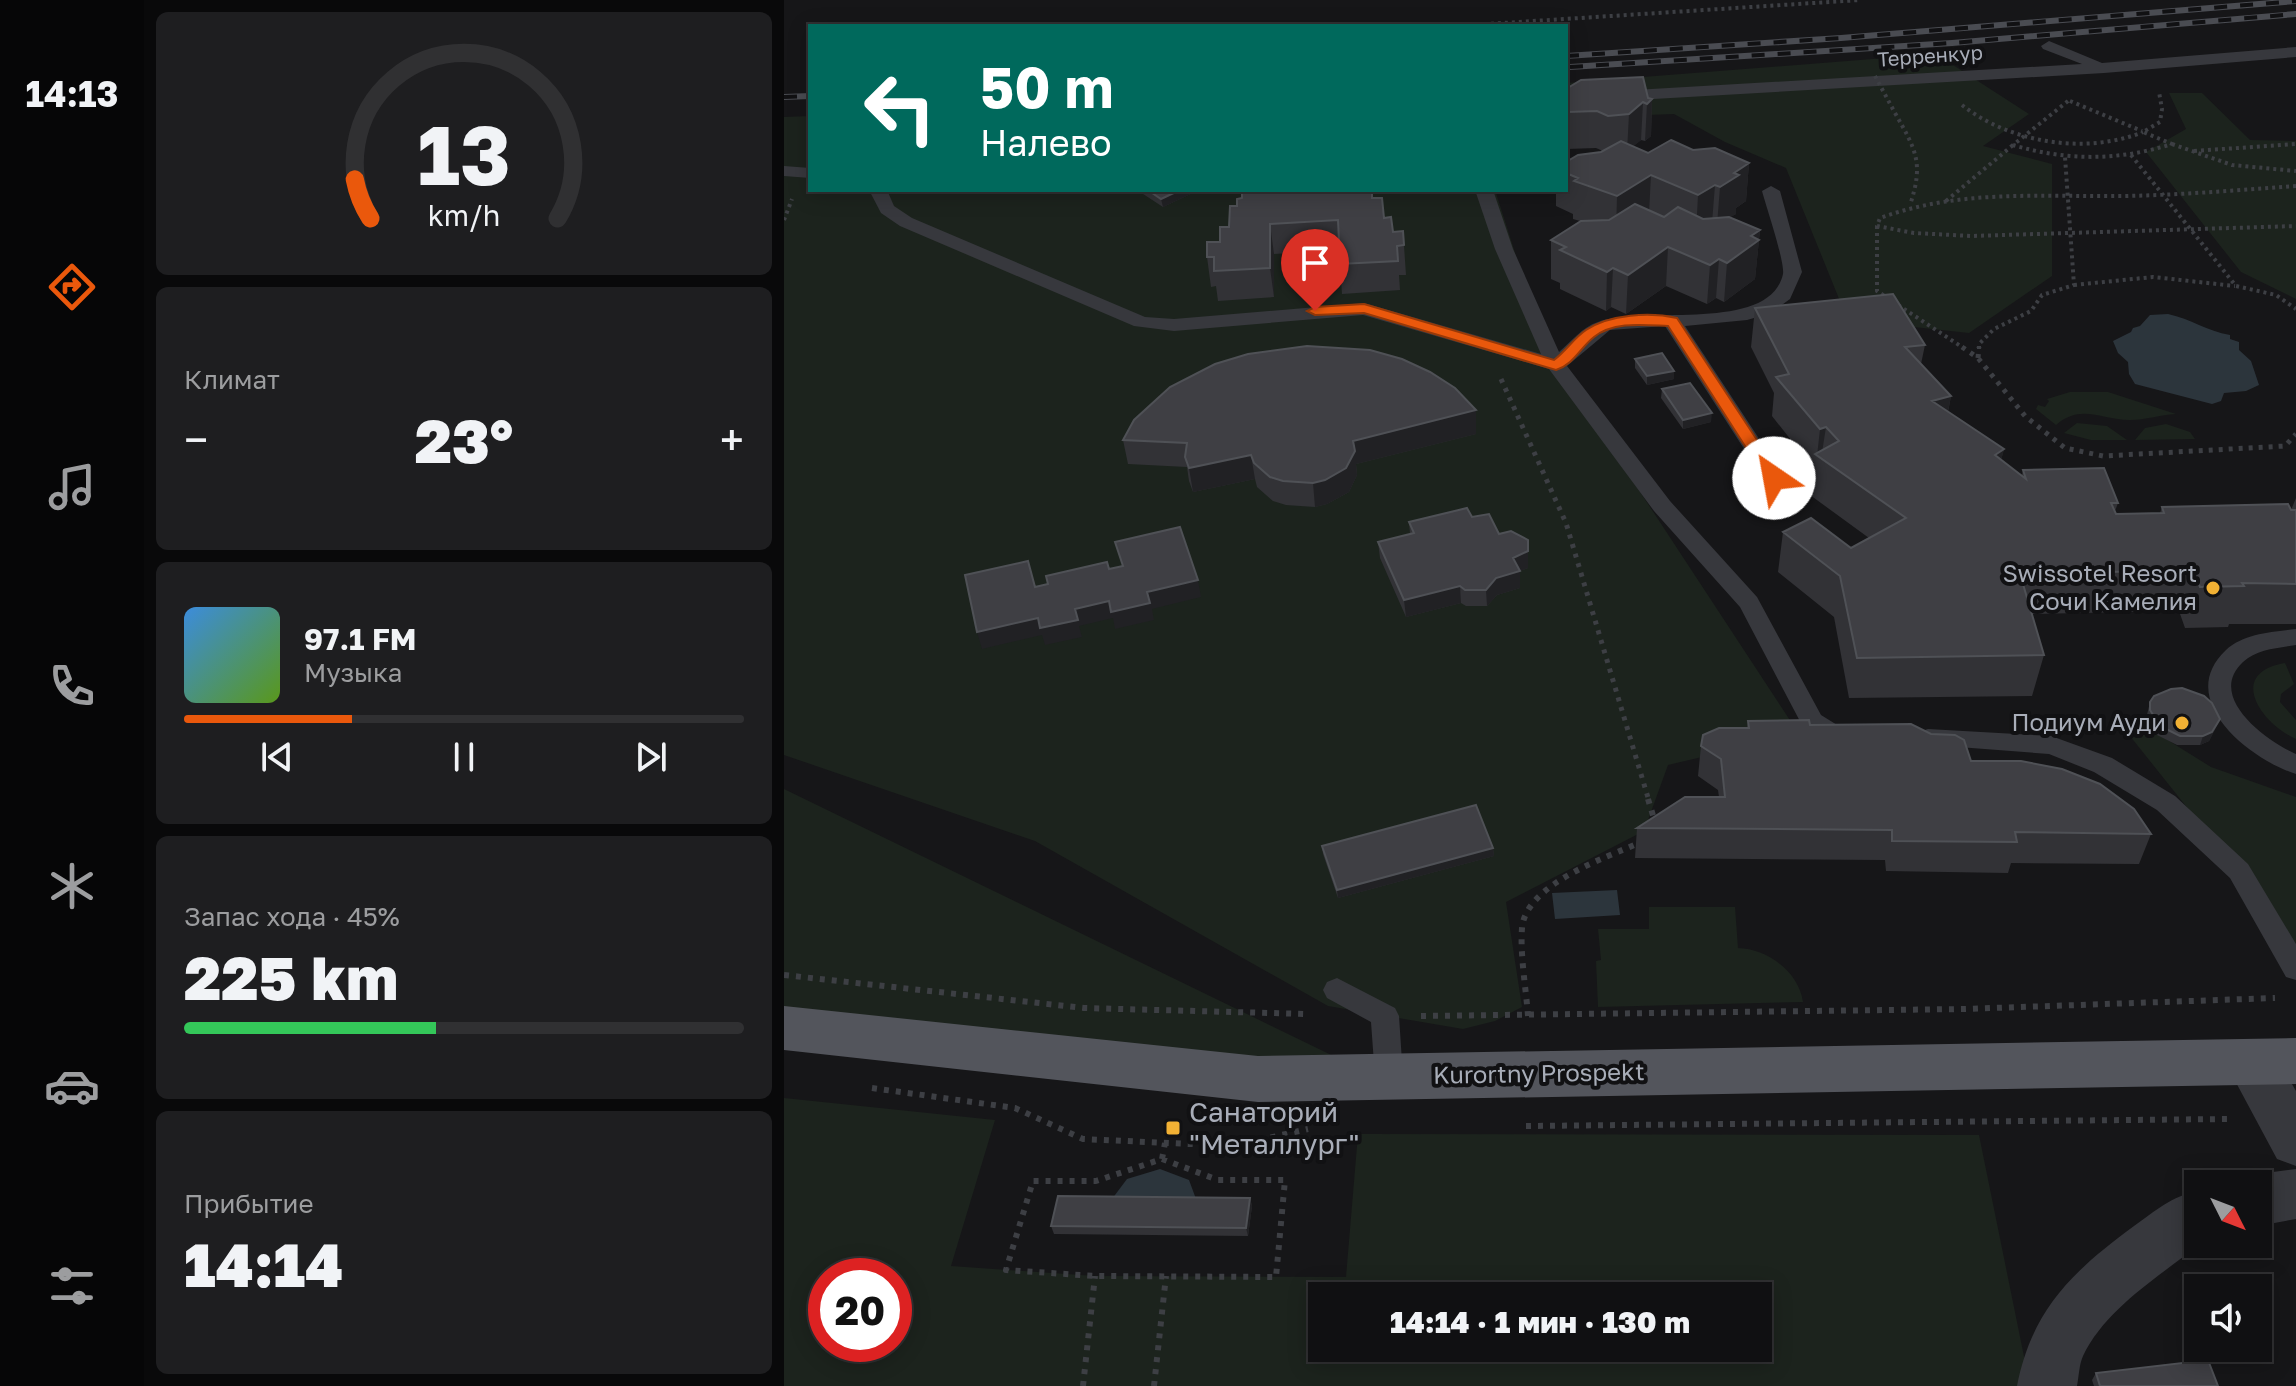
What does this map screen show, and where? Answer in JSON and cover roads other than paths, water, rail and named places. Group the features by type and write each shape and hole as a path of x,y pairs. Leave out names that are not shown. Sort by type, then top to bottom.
{"main road":[{"name":"Kurortny Prospekt","path":"784,1028 1258,1079 2273,1061"}],"street":[{"path":"2273,1061 2296,1142"},
{"path":"2272,1198 2296,1194"},
{"path":"2047,1386 2053,1356 2073,1318 2119,1273 2184,1222"}],"lane":[{"path":"2049,46 2104,68"},
{"name":"Терренкур","path":"1568,99 2027,66 2104,68 2296,52"},
{"path":"784,171 808,173"},
{"path":"1556,365 1572,354 1588,334 1605,326 1628,321 1723,319 1760,310 1781,297 1790,285 1793,272 1771,191"},
{"path":"878,192 881,204 890,214 906,222 1141,322 1174,325 1364,309 1556,365"},
{"path":"1485,192 1509,260 1556,365 1662,506 1749,603 1812,721 1837,737 1867,738"},
{"path":"1672,321 1774,478"},
{"path":"2296,637 2270,638 2244,646 2227,661 2219,681 2221,702 2235,725 2256,746 2296,765"},
{"path":"1911,738 1969,738 2051,745 2103,765 2166,803 2239,871 2296,969"},
{"path":"1337,990 1385,1016 1389,1077"}],"railway":[{"path":"1568,56 1841,38 2296,1"},
{"path":"1570,67 1952,43 2296,14"},
{"path":"784,97 808,96"}],"place":[{"name":"Swissotel Resort Сочи Камелия","path":"2213,588"},
{"name":"Подиум Ауди","path":"2182,723"},
{"name":"Санаторий \"Металлург\"","path":"1173,1128"}]}
